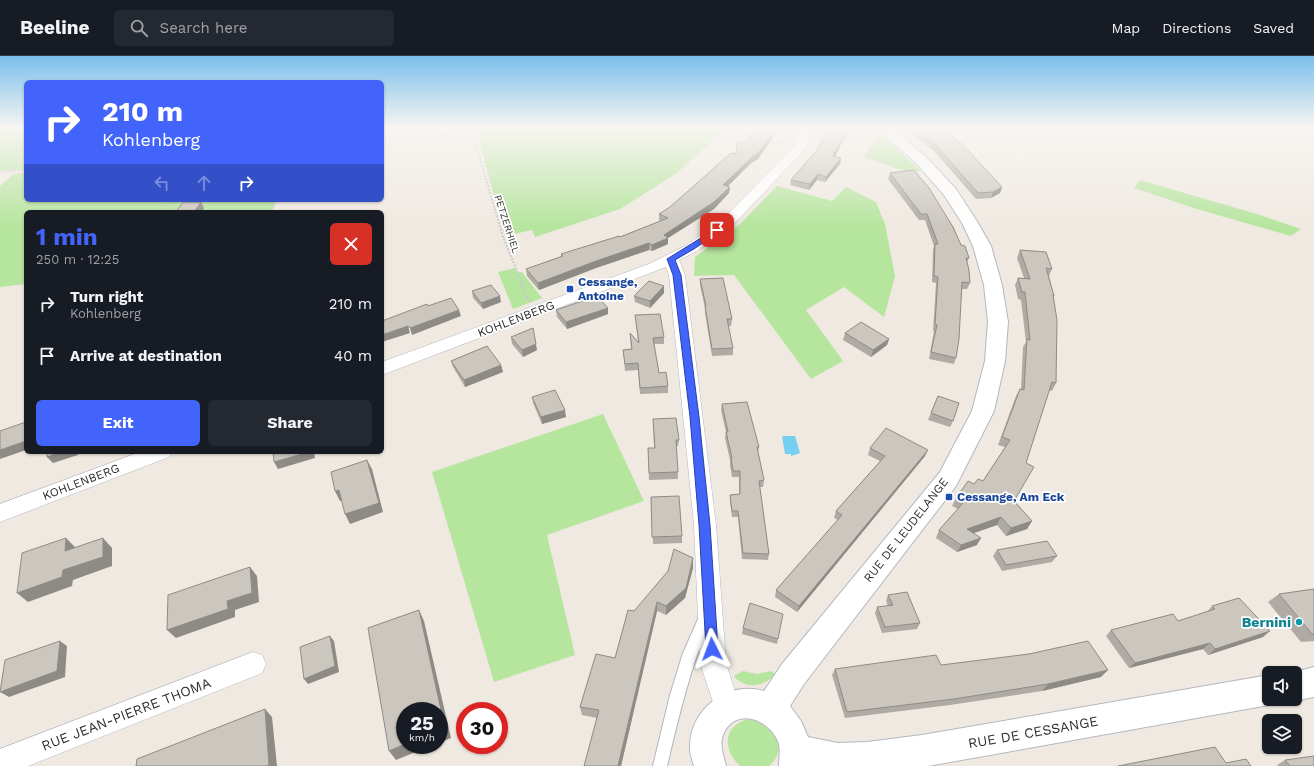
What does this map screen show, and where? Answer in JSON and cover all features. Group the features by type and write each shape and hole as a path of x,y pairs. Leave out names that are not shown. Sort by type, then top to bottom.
{"main road":[{"name":"RUE DE LEUDELANGE","path":"770,709 793,674 948,479 983,411 995,361 998,322 993,285 982,246 970,223 950,192 922,161"},
{"path":"1302,685 1314,682"},
{"name":"RUE DE CESSANGE","path":"727,708 737,704 759,704 780,716 794,738 795,759 838,759 867,758 922,751 1262,691"},
{"path":"710,766 706,751 707,733 715,718 727,708"}],"street":[{"name":"KOHLENBERG","path":"384,368 671,259 692,248 729,221 788,161"},
{"path":"671,259 677,275 694,417 705,525 713,663 727,708"},
{"name":"KOHLENBERG","path":"0,514 157,454"},
{"name":"RUE JEAN-PIERRE THOMA","path":"0,763 253,664"}],"lane":[{"path":"660,766 676,694 690,653 710,607"}],"path":[{"name":"PETZERHIEL","path":"481,161 503,237 529,302 537,311"},
{"path":"0,172 24,170"},
{"path":"167,210 170,202"}],"green space":[{"path":"0,161 24,161 24,169 0,171"},
{"path":"485,161 690,161 677,173 620,209 535,237 532,230 505,236"},
{"path":"876,161 910,161 921,171 910,173"},
{"path":"24,172 24,202 276,202 273,210 24,210 24,284 0,287 0,186 13,174"},
{"path":"1140,180 1257,214 1301,229 1291,236 1200,210 1134,188"},
{"path":"777,186 832,201 846,187 876,202 885,224 895,276 884,317 844,287 806,310 843,361 811,379 734,275 694,276 695,257 739,225"},
{"path":"515,268 517,273 522,272 542,298 513,309 498,272"},
{"path":"603,414 644,501 547,535 575,655 494,682 432,472"},
{"path":"743,671 757,674 771,671 775,674 765,682 748,685 738,680 734,676"},
{"path":"748,719 764,725 771,730 775,736 778,744 778,751 775,759 769,766 740,766 730,752 728,739 730,732 740,722"}],"water":[{"path":"782,436 795,436 800,453 791,456 791,454 785,454"}],"building":[{"path":"722,161 748,161 723,185 730,187 714,202 664,235 668,238 652,245 649,243 596,261 538,283 526,269 563,256 561,254 619,236 620,237 668,218 659,214 670,207"},
{"path":"807,161 839,161 826,177 818,174 810,184 791,180"},
{"path":"950,161 978,161 1002,187 993,192 978,193"},
{"path":"914,170 929,188 953,227 961,245 965,246 969,258 966,258 970,283 962,282 959,339 956,358 931,352 937,325 935,324 938,277 934,276 935,244 938,244 927,214 921,214 890,173"},
{"path":"183,202 201,202 195,210 177,210"},
{"path":"1020,250 1046,252 1052,269 1046,268 1054,296 1053,295 1057,320 1056,383 1052,382 1026,463 1034,467 1014,501 1032,521 1011,528 1001,517 967,529 981,538 961,545 939,530 963,503 956,498 968,481 974,484 978,479 983,481 1010,440 1002,437 1020,389 1024,390 1027,339 1030,340 1025,292 1022,292 1018,278 1030,279"},
{"path":"723,278 732,319 727,319 733,348 712,349 706,306 700,279"},
{"path":"649,281 664,286 650,301 634,296"},
{"path":"491,285 500,296 481,303 472,291"},
{"path":"597,296 608,308 566,322 556,310"},
{"path":"451,298 459,310 410,328 408,326 384,334 384,320 427,304 428,306"},
{"path":"660,314 664,337 653,338 659,373 666,372 668,386 640,388 638,363 625,364 623,350 632,349 630,333 639,343 635,315"},
{"path":"861,322 889,339 873,350 845,333"},
{"path":"533,328 536,344 522,350 511,337"},
{"path":"487,346 501,365 464,380 451,361"},
{"path":"555,390 565,410 541,417 532,397"},
{"path":"938,396 959,403 953,421 931,413"},
{"path":"747,402 759,447 757,447 764,480 759,481 769,554 743,553 738,511 732,511 730,495 740,494 740,471 733,471 732,458 726,432 728,432 722,404"},
{"path":"676,418 679,440 676,440 678,472 649,473 648,448 655,448 653,419"},
{"path":"24,423 24,442 0,450 0,431"},
{"path":"886,428 928,450 799,606 776,590 842,515 836,511 885,456 870,448"},
{"path":"47,454 55,454 47,457"},
{"path":"273,454 302,454 274,462"},
{"path":"367,460 379,503 345,514 339,490 335,491 331,472"},
{"path":"679,496 682,536 652,537 651,497"},
{"path":"66,538 65,551 103,538 103,557 63,570 62,577 17,593 22,553"},
{"path":"1047,541 1057,556 1006,565 997,550"},
{"path":"674,549 693,558 686,588 666,606 657,602 618,766 584,766 599,710 580,707 596,654 615,658 628,610 634,611 668,571"},
{"path":"250,567 252,593 227,601 228,609 167,630 168,595"},
{"path":"1314,589 1314,634 1312,634 1279,594"},
{"path":"907,592 920,623 885,627 877,607 893,605 888,595"},
{"path":"1239,598 1270,631 1215,649 1210,643 1135,663 1111,630 1173,614 1178,621 1215,609 1212,606"},
{"path":"750,603 783,614 778,639 743,628"},
{"path":"419,610 439,702 396,702 396,748 389,751 368,628"},
{"path":"330,636 335,666 304,679 300,647"},
{"path":"60,641 57,671 0,692 5,660"},
{"path":"1088,641 1108,670 1048,684 954,699 847,712 835,669 936,655 941,665 1029,654"},
{"path":"265,709 269,765 267,766 136,766 137,759"},
{"path":"1215,747 1226,763 1246,759 1251,766 1118,766"},
{"path":"1314,756 1314,766 1290,766 1285,760"}],"place":[{"name":"Cessange, Antoine","path":"570,289"},
{"name":"Cessange, Am Eck","path":"949,497"},
{"name":"Bernini","path":"1299,622"}],"route":[{"path":"712,649 705,525 694,417 677,275 671,259 692,248 717,230"}]}
